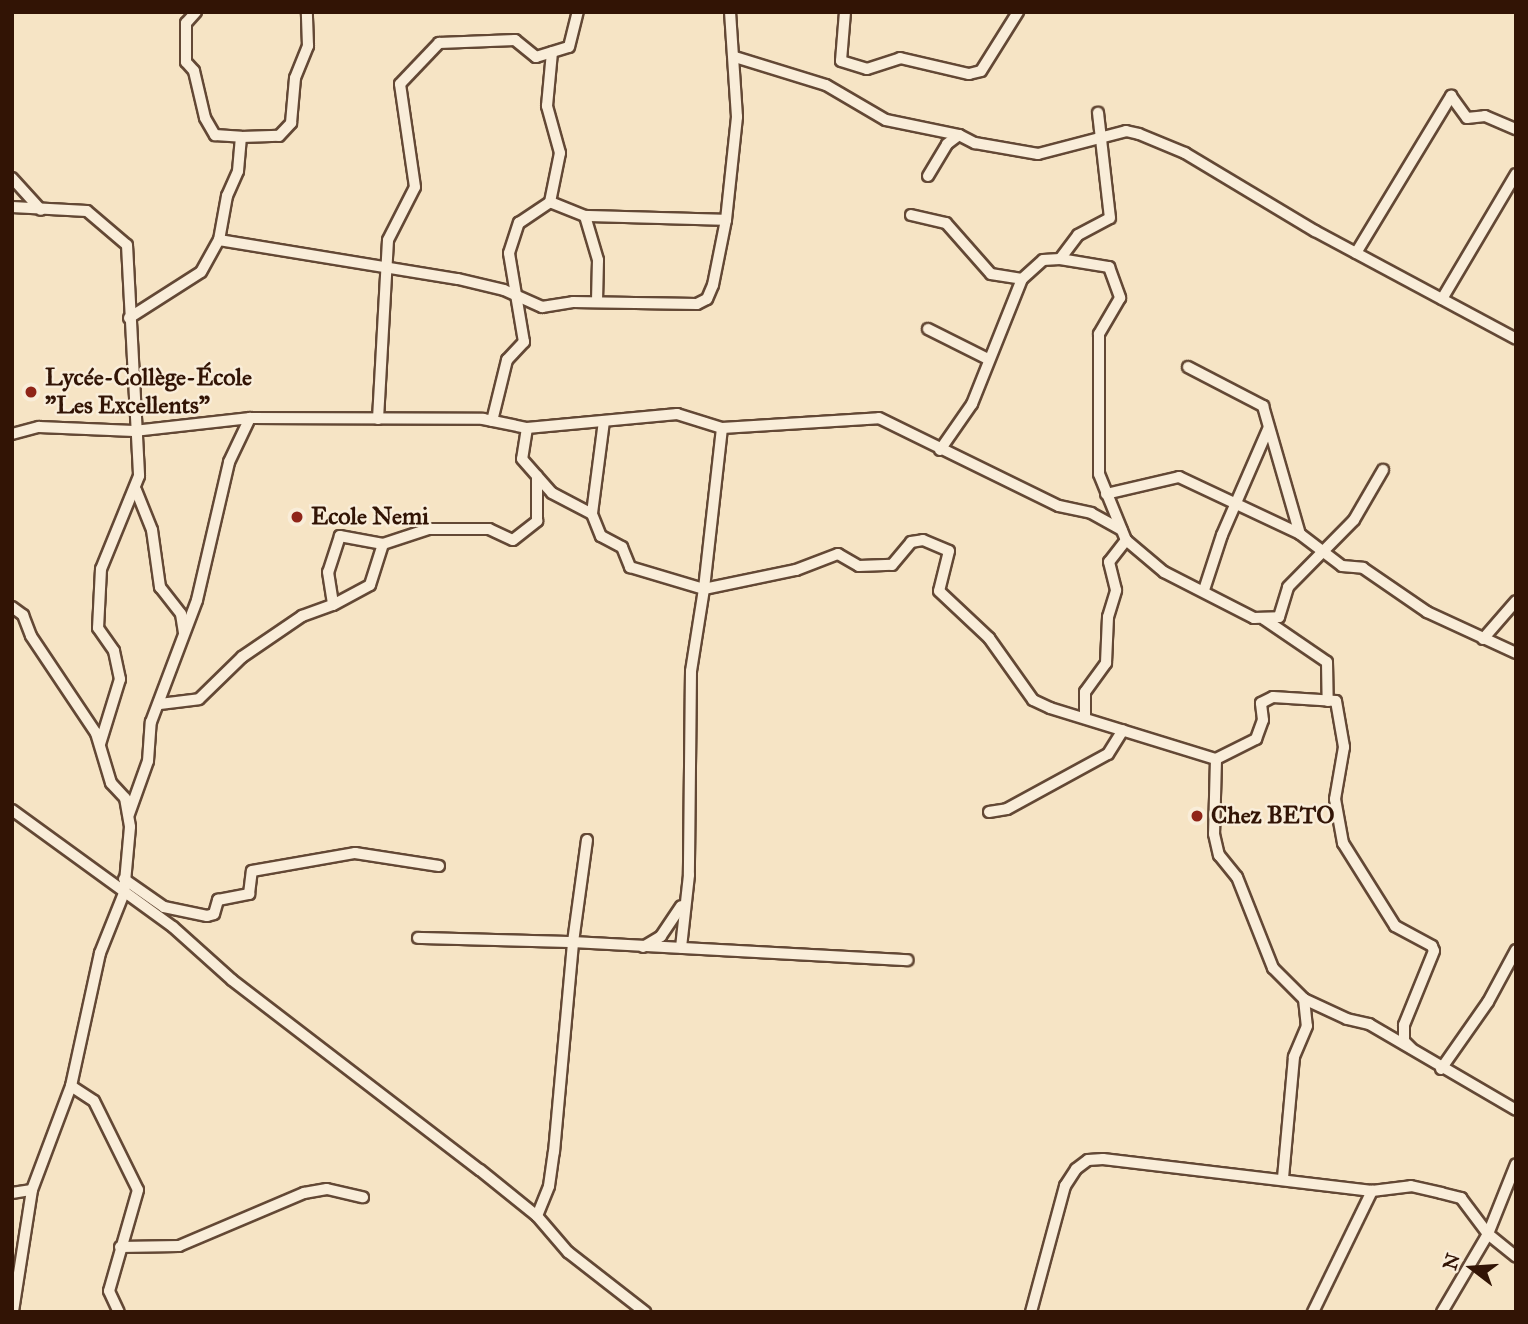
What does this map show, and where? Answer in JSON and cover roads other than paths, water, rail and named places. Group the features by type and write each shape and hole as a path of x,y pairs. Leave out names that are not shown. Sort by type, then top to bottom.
{"street":[{"path":"196,12 186,23 186,62 194,71 205,118 215,135 241,137 279,135 291,123 295,78 308,46 307,12"},
{"path":"378,419 388,240 415,187 400,84 439,43 515,40 536,57 569,47 578,12"},
{"path":"219,240 458,279 517,296 542,307 597,302 697,304 707,299 726,220 737,117 730,12"},
{"path":"845,12 841,61 867,69 900,58 969,74 981,71 1018,12"},
{"path":"492,421 507,360 524,342 509,253 519,223 550,202 560,153 547,106 552,52"},
{"path":"735,57 826,85 886,120 959,135 975,143 1038,155 1126,131 1158,140 1356,253 1516,339"},
{"path":"1356,253 1451,96 1467,117 1485,116 1516,129"},
{"path":"1060,259 1078,235 1110,218 1098,113"},
{"path":"928,176 947,144 959,135"},
{"path":"129,318 189,283 201,272 219,240 223,211 238,171 241,137"},
{"path":"1442,299 1516,174"},
{"path":"12,178 41,210"},
{"path":"550,202 585,216 726,220"},
{"path":"12,207 87,211 127,245 134,430 139,468 136,490 102,569 98,628 114,651 120,679 100,744"},
{"path":"911,215 946,223 991,274 1022,279"},
{"path":"585,216 598,260 597,302"},
{"path":"940,450 972,404 988,359 1004,331 1012,295 1022,279 1042,260 1060,259 1109,267 1120,298 1099,334 1099,474 1124,535"},
{"path":"928,329 988,359"},
{"path":"1188,367 1263,405 1300,534"},
{"path":"13,436 67,426 134,430 250,418 492,421 527,428 677,414 722,428 879,418 1059,506 1091,513 1124,535 1164,572 1262,618 1327,662 1328,701"},
{"path":"129,815 145,775 151,722 184,637 229,462 250,418"},
{"path":"604,421 592,514 601,536 622,547 629,567 704,589 796,570 838,554 859,566 892,565 911,542 923,540 949,551 939,591 989,639 1033,700 1216,759 1256,739 1263,720 1261,704 1273,697 1336,701 1344,747 1335,799 1343,843 1395,926 1432,946 1434,951 1404,1025 1404,1041 1411,1048"},
{"path":"527,428 522,458 552,493 592,514"},
{"path":"681,948 689,875 691,671 704,589 722,428"},
{"path":"1204,590 1268,429"},
{"path":"1262,618 1279,617 1288,587 1354,520 1383,470"},
{"path":"333,605 328,572 340,536 383,544 429,529 489,529 513,540 537,521 537,476"},
{"path":"1105,494 1179,477 1300,534 1342,566 1363,568 1427,612 1516,653"},
{"path":"136,490 152,530 160,587 181,614 184,637"},
{"path":"1085,718 1084,692 1106,663 1108,617 1116,590 1109,562 1124,535"},
{"path":"160,704 199,699 242,657 302,616 333,605 370,585 383,544"},
{"path":"1483,639 1516,601"},
{"path":"12,607 27,623 100,744 111,783 125,798 129,815 130,857 124,879 124,893 97,964 71,1086 32,1190 13,1312"},
{"path":"989,812 1007,809 1108,754 1123,730"},
{"path":"1216,759 1214,834 1220,855 1237,877 1273,968 1304,999 1346,1020 1368,1024 1411,1048 1441,1069 1516,1110"},
{"path":"12,810 124,893 537,1216 568,1252 645,1312"},
{"path":"537,1216 549,1186 554,1152 573,942 587,840"},
{"path":"124,879 164,907 207,916 214,914 218,900 250,894 252,871 355,853 439,866"},
{"path":"642,947 661,936 679,914 689,875"},
{"path":"418,938 573,942 908,960"},
{"path":"1441,1069 1488,1002 1516,950"},
{"path":"1283,1177 1294,1057 1307,1026 1304,999"},
{"path":"71,1086 94,1101 138,1190 109,1291 120,1312"},
{"path":"1031,1312 1065,1186 1088,1160 1283,1177 1372,1191 1411,1186 1461,1198 1488,1234 1516,1256"},
{"path":"1442,1312 1488,1234 1516,1164"},
{"path":"120,1247 179,1246 304,1193 327,1189 363,1198"},
{"path":"12,1194 32,1190"},
{"path":"1313,1312 1372,1191"}],"place":[{"name":"Lycée-Collège-École \"Les Excellents\"","path":"31,392"},
{"name":"Ecole Nemi","path":"297,517"},
{"name":"Chez BETO","path":"1197,816"}]}
